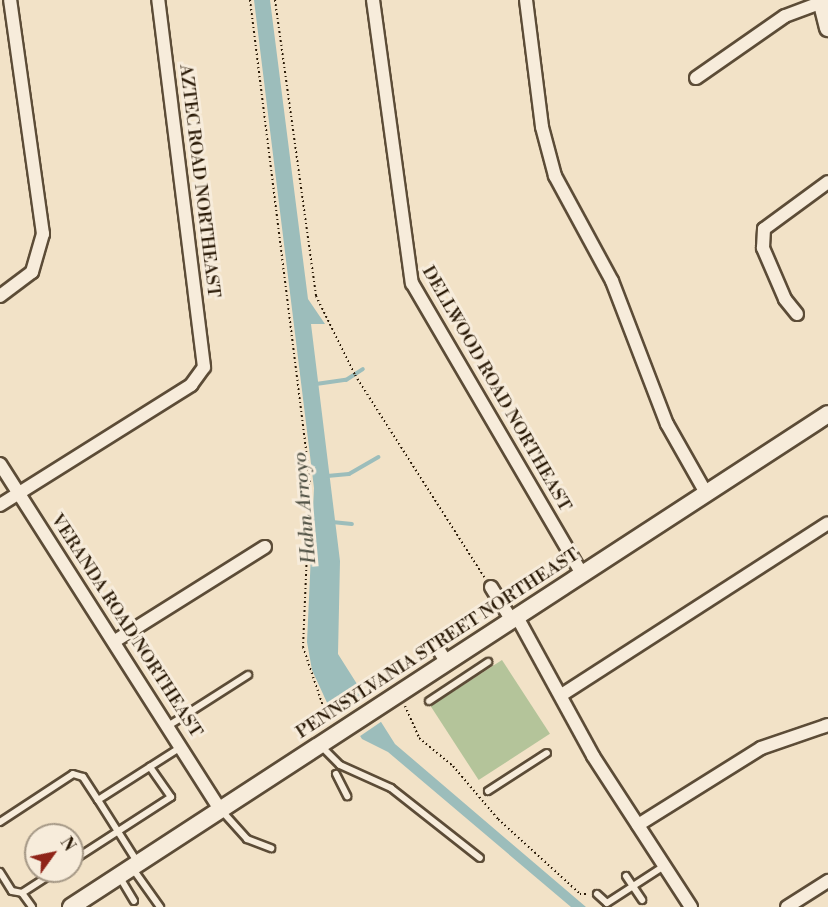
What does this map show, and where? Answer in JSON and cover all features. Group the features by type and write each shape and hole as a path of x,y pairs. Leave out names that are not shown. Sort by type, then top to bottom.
{"street":[{"path":"0,296 32,272 42,234 10,0"},
{"name":"AZTEC ROAD NORTHEAST","path":"18,493 191,385 204,367 158,0"},
{"name":"DELLWOOD ROAD NORTHEAST","path":"373,0 404,260 412,283 582,574"},
{"path":"526,0 542,127 555,176 612,281 667,424 706,493"},
{"path":"696,78 785,16 823,1 828,28"},
{"path":"797,314 784,299 763,248 764,229 828,182"},
{"name":"PENNSYLVANIA STREET NORTHEAST","path":"70,907 828,414"},
{"name":"VERANDA ROAD NORTHEAST","path":"0,464 220,809"},
{"path":"0,505 18,493"},
{"path":"563,694 828,523"},
{"path":"115,641 265,547"},
{"path":"491,587 563,694 589,748 691,907"},
{"path":"437,647 447,663"},
{"path":"638,825 761,748 828,725"},
{"path":"787,907 806,902 828,881"}],"lane":[{"path":"429,701 488,662"},
{"path":"168,726 248,675"},
{"path":"326,740 340,765 391,788 480,858"},
{"path":"98,800 182,747"},
{"path":"488,791 547,753"},
{"path":"84,853 171,797 150,767"},
{"path":"0,822 73,774 83,777 118,832 129,869 134,901"},
{"path":"336,774 347,796"},
{"path":"220,809 240,833 271,848"},
{"path":"597,894 607,903 664,866"},
{"path":"129,869 160,907"},
{"path":"0,872 12,891 22,893 32,907"},
{"path":"626,876 642,900"},
{"path":"22,893 37,883"}],"path":[{"path":"250,0 310,480 303,647 326,740"},
{"path":"275,0 316,296 355,375 491,587"},
{"path":"400,692 419,738 453,766 498,819 592,900"}],"green space":[{"path":"502,660 550,734 479,780 431,706"}],"water":[{"path":"254,0 270,0 308,299 325,324 311,324 340,561 338,654 395,744 586,907 571,907 388,752 362,739 344,711 329,707 312,670 307,642 314,488"}],"pier":[{"path":"366,697 382,721 360,736 344,712"}],"waterway":[{"path":"316,384 346,380 363,369"},
{"path":"327,476 349,474 378,457"},
{"path":"332,522 352,524"}],"water label":[{"name":"Hahn Arroyo","path":"305,508"}]}
